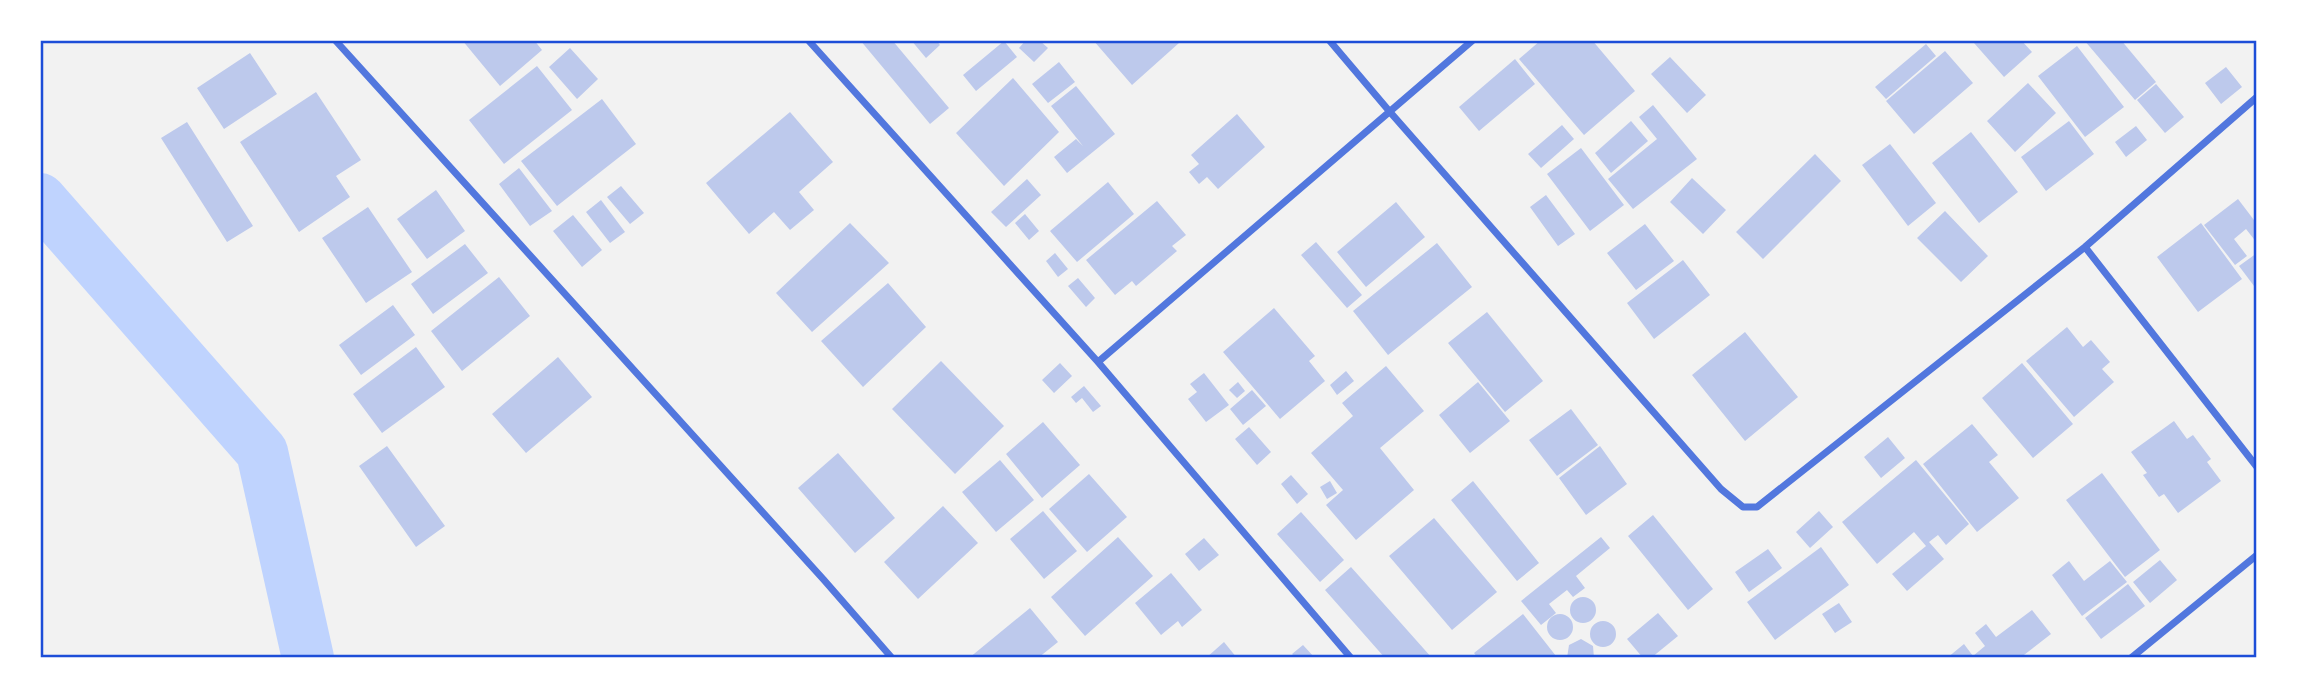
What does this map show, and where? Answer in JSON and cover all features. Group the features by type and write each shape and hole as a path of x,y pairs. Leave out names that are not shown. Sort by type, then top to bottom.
{"street":[{"path":"335,40 892,658"},
{"path":"808,40 1098,362 1351,658"},
{"path":"1329,40 1721,489 1743,507 1757,507 2085,247 2257,97"},
{"path":"1098,362 1473,40"},
{"path":"2085,247 2257,467"},
{"path":"2131,658 2257,555"}],"building":[{"path":"462,40 534,40 542,50 500,86"},
{"path":"860,40 892,40 949,108 930,124"},
{"path":"911,40 936,40 940,45 926,58"},
{"path":"1026,40 1039,40 1048,48 1034,62 1019,48"},
{"path":"1093,40 1176,40 1179,43 1132,85"},
{"path":"1541,40 1592,40 1635,91 1584,135 1519,59"},
{"path":"1977,40 2021,40 2032,52 2004,77 1974,43"},
{"path":"2084,40 2121,40 2156,82 2135,100"},
{"path":"1004,41 1017,57 976,91 963,75"},
{"path":"1926,44 1936,56 1886,99 1875,87"},
{"path":"2077,46 2124,107 2085,137 2038,76"},
{"path":"570,48 598,79 577,99 549,67"},
{"path":"1945,51 1973,83 1914,134 1886,101"},
{"path":"250,53 277,94 224,129 197,88"},
{"path":"1670,57 1706,95 1687,113 1651,74"},
{"path":"1515,59 1535,84 1479,131 1459,107"},
{"path":"1059,62 1075,82 1048,103 1032,84"},
{"path":"537,66 572,110 504,164 469,120"},
{"path":"2226,67 2242,87 2221,104 2205,83"},
{"path":"1013,78 1059,132 1004,186 956,133"},
{"path":"2028,83 2056,113 2015,152 1987,121"},
{"path":"2156,84 2184,117 2165,133 2137,100"},
{"path":"1076,86 1115,134 1067,173 1054,157 1076,139 1083,146 1051,106"},
{"path":"316,92 361,160 336,176 350,197 299,232 240,142"},
{"path":"602,99 636,144 557,206 521,161"},
{"path":"1653,105 1697,159 1633,209 1608,179 1657,139 1639,117"},
{"path":"790,112 833,162 799,192 814,210 790,230 774,212 749,234 706,183"},
{"path":"1237,114 1265,147 1218,189 1207,177 1199,184 1189,172 1199,164 1191,155"},
{"path":"1631,121 1648,141 1611,173 1595,153"},
{"path":"2069,121 2094,154 2046,191 2021,157"},
{"path":"187,122 253,226 227,242 161,138"},
{"path":"1562,125 1574,139 1541,168 1528,154"},
{"path":"2136,126 2147,140 2126,157 2115,142"},
{"path":"1971,132 2018,192 1979,223 1932,163"},
{"path":"1890,144 1936,203 1908,226 1862,165"},
{"path":"1581,148 1624,205 1590,231 1547,174"},
{"path":"1815,154 1841,181 1763,259 1736,232"},
{"path":"519,168 552,211 530,226 499,184"},
{"path":"1692,178 1726,210 1703,234 1670,202"},
{"path":"1027,179 1041,195 1006,227 991,212"},
{"path":"1108,182 1134,214 1077,262 1050,231"},
{"path":"621,186 644,213 630,224 607,197"},
{"path":"436,190 465,231 427,259 397,219"},
{"path":"1546,195 1575,234 1558,246 1530,207"},
{"path":"2238,199 2257,224 2257,243 2246,229 2234,239 2247,256 2235,265 2204,225"},
{"path":"601,200 625,232 610,243 586,212"},
{"path":"1157,201 1186,235 1172,246 1177,251 1136,286 1132,281 1115,295 1086,260"},
{"path":"1396,202 1425,237 1366,287 1337,252"},
{"path":"368,207 412,272 366,303 322,238"},
{"path":"1945,211 1988,256 1961,282 1917,238"},
{"path":"1025,214 1039,231 1029,240 1015,223"},
{"path":"573,215 602,250 582,267 553,231"},
{"path":"850,223 889,263 812,332 776,293"},
{"path":"2201,223 2242,279 2198,312 2157,257"},
{"path":"1645,224 1674,261 1636,290 1607,253"},
{"path":"1316,242 1362,295 1347,308 1301,255"},
{"path":"1437,243 1472,287 1388,355 1353,311"},
{"path":"465,244 488,273 433,314 411,284"},
{"path":"1055,253 1068,269 1058,277 1046,261"},
{"path":"2257,253 2257,290 2239,266"},
{"path":"1683,260 1710,295 1654,339 1627,303"},
{"path":"499,277 530,316 462,371 431,331"},
{"path":"1078,278 1095,298 1086,307 1068,286"},
{"path":"888,283 926,327 863,387 821,341"},
{"path":"393,305 415,335 361,375 339,345"},
{"path":"1274,308 1315,356 1309,361 1325,381 1280,419 1223,352"},
{"path":"1487,312 1543,381 1505,412 1448,343"},
{"path":"2067,327 2083,347 2091,340 2110,362 2102,369 2114,382 2074,417 2026,361"},
{"path":"1745,332 1798,397 1745,441 1692,375"},
{"path":"416,347 445,387 382,433 353,394"},
{"path":"558,357 592,397 526,453 492,414"},
{"path":"941,361 1004,426 955,474 892,409"},
{"path":"1060,363 1072,376 1054,393 1042,380"},
{"path":"2022,363 2073,424 2033,458 1982,398"},
{"path":"1386,366 1424,411 1380,448 1414,490 1356,540 1326,505 1343,490 1311,453 1353,416 1342,403"},
{"path":"1346,371 1354,381 1337,395 1330,385"},
{"path":"1204,373 1229,405 1206,422 1188,399 1197,392 1190,384"},
{"path":"1238,382 1245,391 1237,398 1229,390"},
{"path":"1478,382 1510,421 1470,453 1439,415"},
{"path":"1084,386 1101,406 1093,412 1082,398 1076,403 1071,397"},
{"path":"1252,390 1266,406 1243,425 1230,409"},
{"path":"1571,409 1598,445 1557,476 1529,440"},
{"path":"2174,421 2187,439 2193,435 2211,459 2207,462 2221,481 2178,513 2164,494 2159,497 2143,475 2147,473 2131,452"},
{"path":"1043,422 1080,465 1042,498 1006,454"},
{"path":"1972,424 1998,455 1989,462 2019,498 1977,532 1923,464"},
{"path":"1249,427 1271,452 1257,465 1235,439"},
{"path":"1888,437 1905,458 1881,478 1864,457"},
{"path":"387,446 445,526 416,547 359,466"},
{"path":"1600,446 1627,484 1586,515 1559,478"},
{"path":"838,453 895,518 855,553 798,488"},
{"path":"1000,460 1034,500 996,532 962,492"},
{"path":"1916,460 1969,524 1946,545 1938,535 1929,542 1944,559 1907,591 1892,574 1926,546 1914,532 1877,564 1842,522"},
{"path":"2102,473 2160,550 2125,577 2066,500"},
{"path":"1089,474 1127,517 1087,552 1049,509"},
{"path":"1291,475 1308,494 1297,504 1281,484"},
{"path":"1330,481 1337,493 1327,499 1320,487"},
{"path":"1473,481 1539,563 1517,581 1451,500"},
{"path":"943,506 978,543 918,599 884,562"},
{"path":"1043,511 1077,551 1044,579 1010,539"},
{"path":"1819,511 1833,527 1810,548 1796,532"},
{"path":"1301,512 1344,560 1320,582 1277,534"},
{"path":"1653,515 1713,589 1688,610 1628,536"},
{"path":"1434,518 1497,592 1452,630 1389,556"},
{"path":"1118,537 1153,576 1085,636 1051,597"},
{"path":"1601,537 1610,548 1576,576 1585,588 1573,597 1567,590 1549,604 1556,613 1541,625 1521,601"},
{"path":"1204,538 1219,555 1199,571 1185,554"},
{"path":"1821,547 1849,585 1775,640 1747,602"},
{"path":"1768,549 1782,568 1749,592 1735,572"},
{"path":"2160,560 2177,580 2150,603 2133,582"},
{"path":"2069,561 2084,581 2110,561 2127,582 2082,616 2052,575"},
{"path":"1351,567 1432,658 1385,658 1325,590"},
{"path":"1171,573 1202,610 1182,627 1178,621 1161,635 1135,603"},
{"path":"2128,584 2145,606 2101,639 2085,618"},
{"path":"1583,597 1592,601 1596,610 1592,619 1583,623 1574,619 1570,610 1574,601"},
{"path":"1839,603 1852,622 1835,633 1822,614"},
{"path":"1030,608 1058,642 1038,658 969,658"},
{"path":"2032,610 2051,634 2020,658 1947,658 1964,644 1973,656 1985,646 1975,633 1986,624 1996,637"},
{"path":"1658,613 1678,636 1651,658 1643,658 1627,639"},
{"path":"1523,614 1556,656 1554,658 1478,658 1474,653"},
{"path":"1560,614 1569,618 1573,627 1569,636 1560,640 1551,636 1547,627 1551,618"},
{"path":"1603,621 1612,625 1616,634 1612,643 1603,647 1594,643 1590,634 1594,625"},
{"path":"1581,639 1593,646 1594,658 1567,658 1569,645"},
{"path":"1224,642 1237,658 1206,658"},
{"path":"1303,645 1315,658 1296,658 1292,654"}],"waterway":[{"path":"40,199 262,452 308,658"}]}
